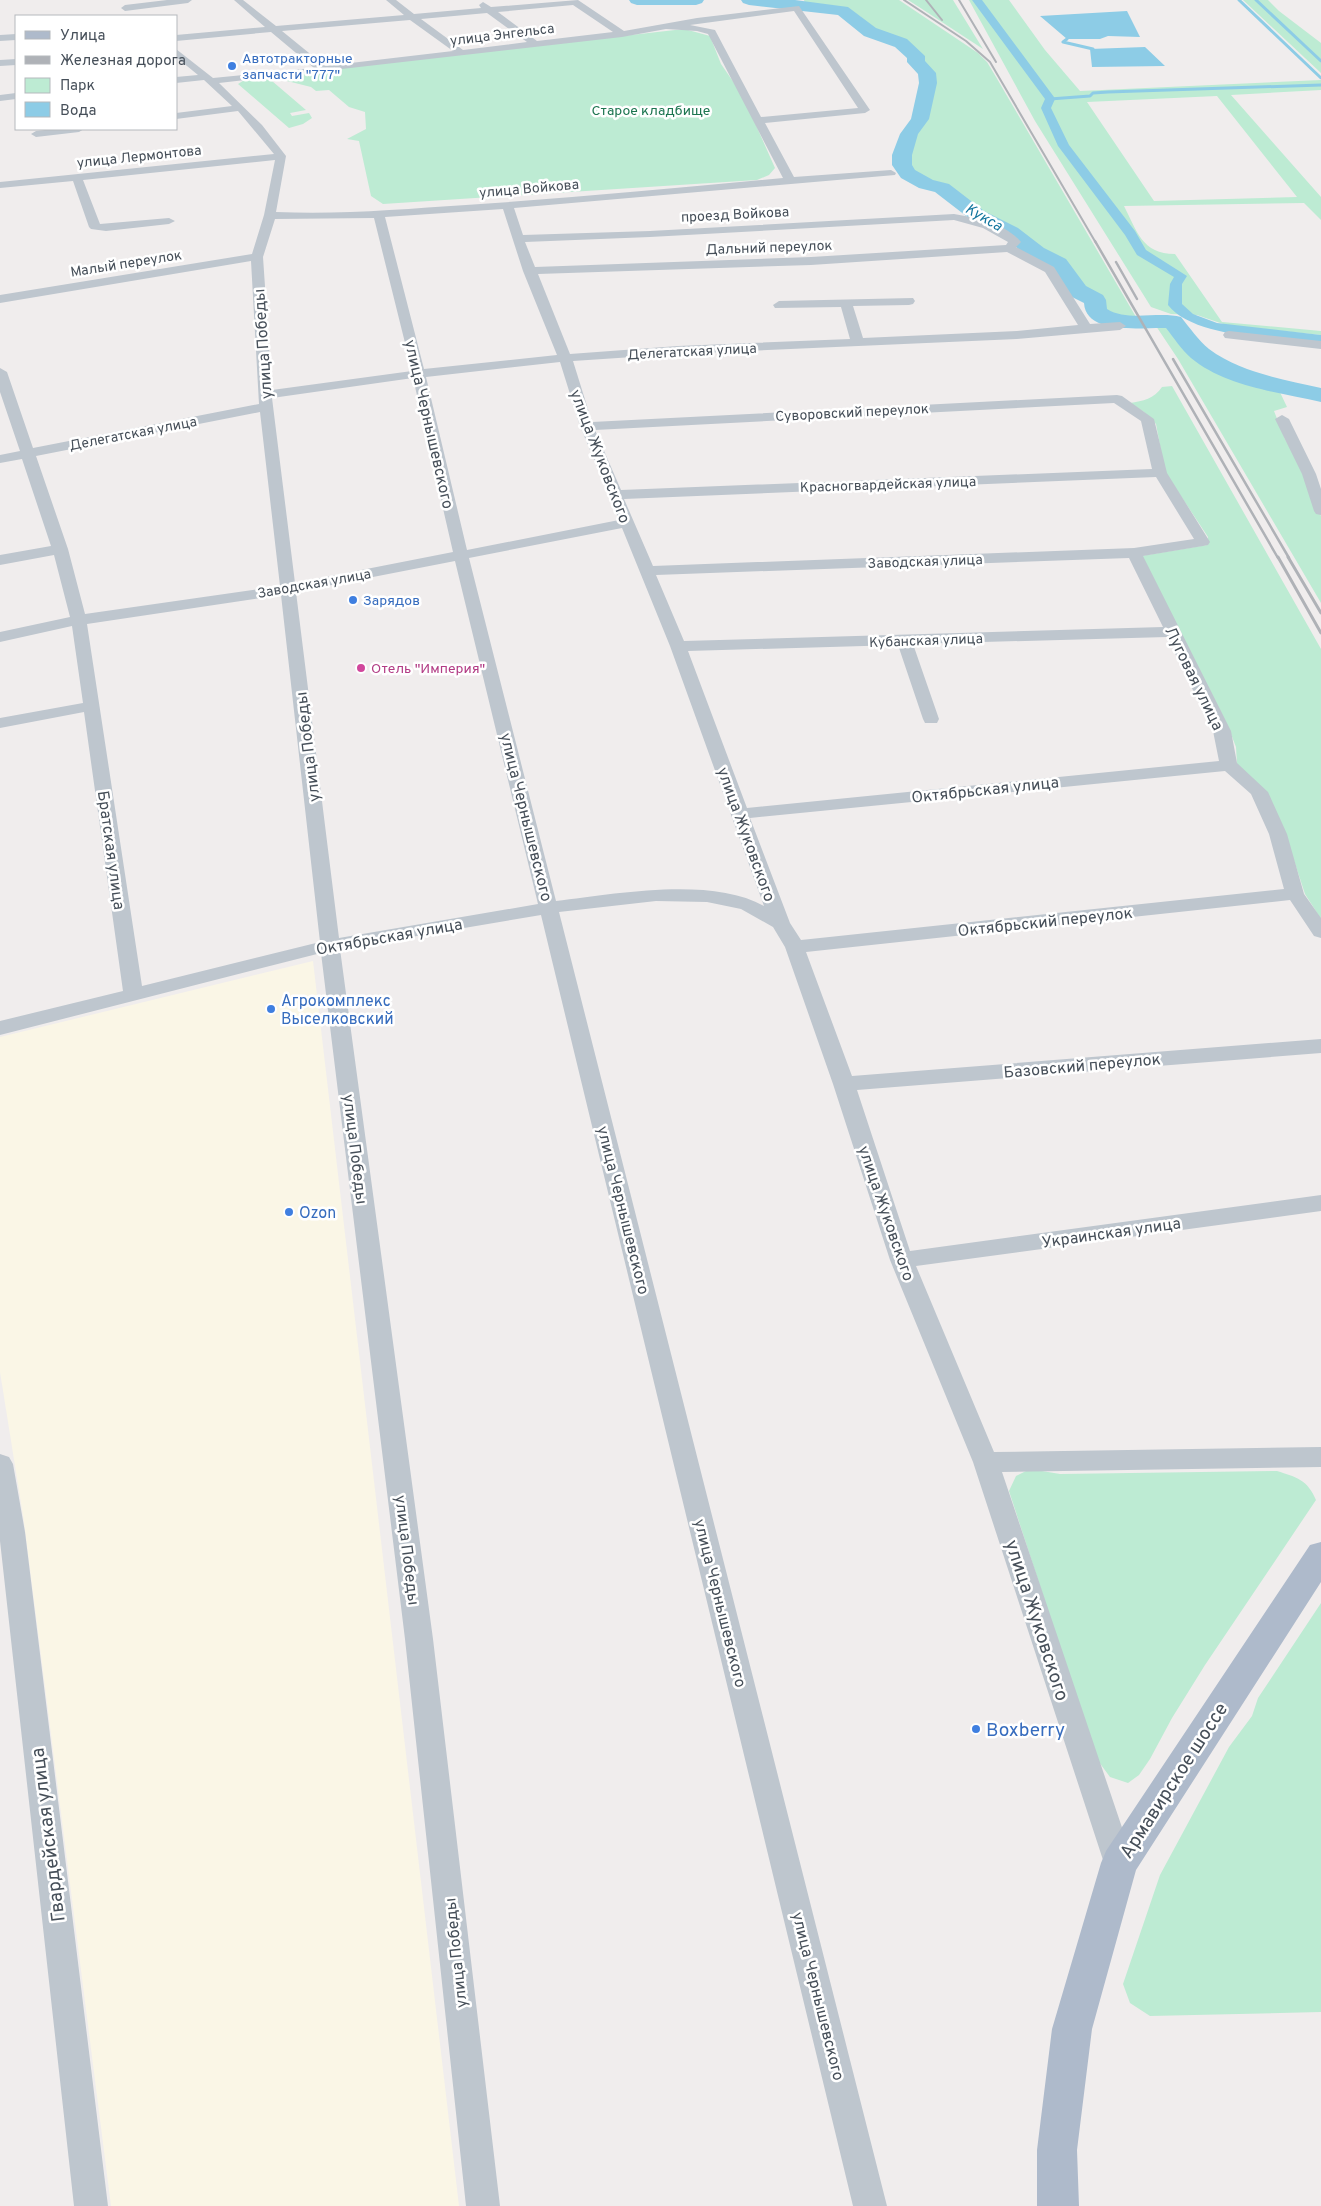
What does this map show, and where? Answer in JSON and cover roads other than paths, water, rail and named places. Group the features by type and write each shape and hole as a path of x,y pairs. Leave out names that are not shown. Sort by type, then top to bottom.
{"main road":[{"name":"Армавирское шоссе","path":"1058,2206 1057,2150 1072,2029 1119,1862 1321,1555"}],"street":[{"path":"116,0 133,15"},
{"path":"125,8 188,0"},
{"path":"238,0 322,69"},
{"path":"390,0 461,52"},
{"path":"476,0 535,44"},
{"path":"178,38 574,1 622,34"},
{"path":"759,120 865,110 798,4"},
{"name":"улица Энгельса","path":"178,80 322,69 622,34 798,4"},
{"path":"669,27 697,28 712,32 790,181"},
{"path":"0,38 15,36"},
{"path":"178,54 239,108 268,138 281,156"},
{"path":"0,63 15,62"},
{"path":"0,98 15,96"},
{"path":"178,116 239,108"},
{"path":"36,134 70,130"},
{"name":"улица Лермонтова","path":"0,185 281,156"},
{"name":"улица Победы","path":"281,156 270,215 257,257 266,401 330,945 419,1639 483,2206"},
{"name":"улица Войкова","path":"270,215 312,217 508,206 891,173"},
{"path":"77,177 95,227 106,228 168,221"},
{"name":"улица Жуковского","path":"508,206 518,239 565,358 587,426 678,646 780,923 795,947 844,1084 902,1260 986,1462 1119,1862"},
{"name":"улица Чернышевского","path":"378,214 870,2206"},
{"name":"проезд Войкова","path":"518,239 650,234 954,217 985,223 1005,233 1015,242 1009,248"},
{"path":"1009,248 1050,270 1086,327"},
{"name":"Дальний переулок","path":"530,271 811,261 1009,248"},
{"name":"Малый переулок","path":"0,298 257,257"},
{"path":"779,305 909,302"},
{"path":"846,303 857,341"},
{"name":"Делегатская улица","path":"0,459 266,401 419,374 565,358 857,341 1019,335 1086,327 1120,326"},
{"path":"1229,335 1321,344"},
{"name":"Братская улица","path":"0,372 60,549 79,620 133,994"},
{"name":"Суворовский переулок","path":"587,426 1116,399 1147,418 1160,473"},
{"path":"1282,419 1309,474 1321,511"},
{"name":"Заводская улица","path":"646,572 1134,553 1203,542 1160,473"},
{"name":"Красногвардейская улица","path":"616,495 1160,473"},
{"name":"Заводская улица","path":"0,636 79,620 288,588 627,523"},
{"path":"0,560 60,549"},
{"name":"Луговая улица","path":"1134,553 1222,731 1229,764"},
{"name":"Кубанская улица","path":"678,646 1173,632"},
{"path":"904,640 931,719"},
{"path":"0,724 91,706"},
{"path":"1229,764 1259,792 1278,834 1295,894 1321,932"},
{"name":"Октябрьская улица","path":"740,814 1229,764"},
{"name":"Октябрьский переулок","path":"795,947 1295,894"},
{"name":"Октябрьская улица","path":"0,1028 330,945 550,908 656,895 707,896 746,904 780,923"},
{"name":"Базовский переулок","path":"844,1084 1321,1046"},
{"name":"Украинская улица","path":"902,1260 1321,1203"},
{"path":"986,1462 1321,1457"},
{"name":"Гвардейская улица","path":"0,1464 12,1532 91,2206"}],"water":[{"path":"1127,11 1140,37 1108,36 1100,39 1067,39 1040,16"},
{"path":"1145,47 1165,66 1092,67 1090,49"}],"waterway":[{"name":"Кукса","path":"637,0 696,0"},
{"name":"Кукса","path":"749,0 842,10 870,32 901,43 916,56 916,62 927,73 928,83 924,94 920,119 909,134 902,155 902,165 908,174 926,184 942,188 977,215 1011,232 1036,253 1058,264 1078,291 1095,300 1096,312 1113,320 1173,322 1201,354 1228,370 1259,380 1321,395"},
{"path":"977,0 1050,99 1046,108 1064,146 1131,234 1141,252 1181,276 1176,284 1175,305 1188,317 1215,327 1321,339"},
{"path":"1239,0 1321,78"},
{"path":"1256,0 1321,61"},
{"path":"1067,39 1063,42 1093,49"},
{"path":"1050,99 1090,96 1093,93 1108,92 1321,85"}],"railway":[{"path":"904,0 966,41 990,62 1096,243"},
{"path":"926,0 942,20"},
{"path":"959,0 996,62"},
{"path":"1095,241 1278,558"},
{"path":"1116,262 1137,299"},
{"path":"1173,359 1289,558"},
{"path":"1278,557 1321,633"},
{"path":"1288,557 1321,613"}],"place":[{"name":"Автотракторные запчасти \"777\"","path":"232,66"},
{"name":"Зарядов","path":"353,600"},
{"name":"Отель \"Империя\"","path":"361,668"},
{"name":"Агрокомплекс Выселковский","path":"271,1009"},
{"name":"Ozon","path":"289,1212"},
{"name":"Boxberry","path":"976,1729"}],"park label":[{"name":"Старое кладбище","path":"651,110"}]}
